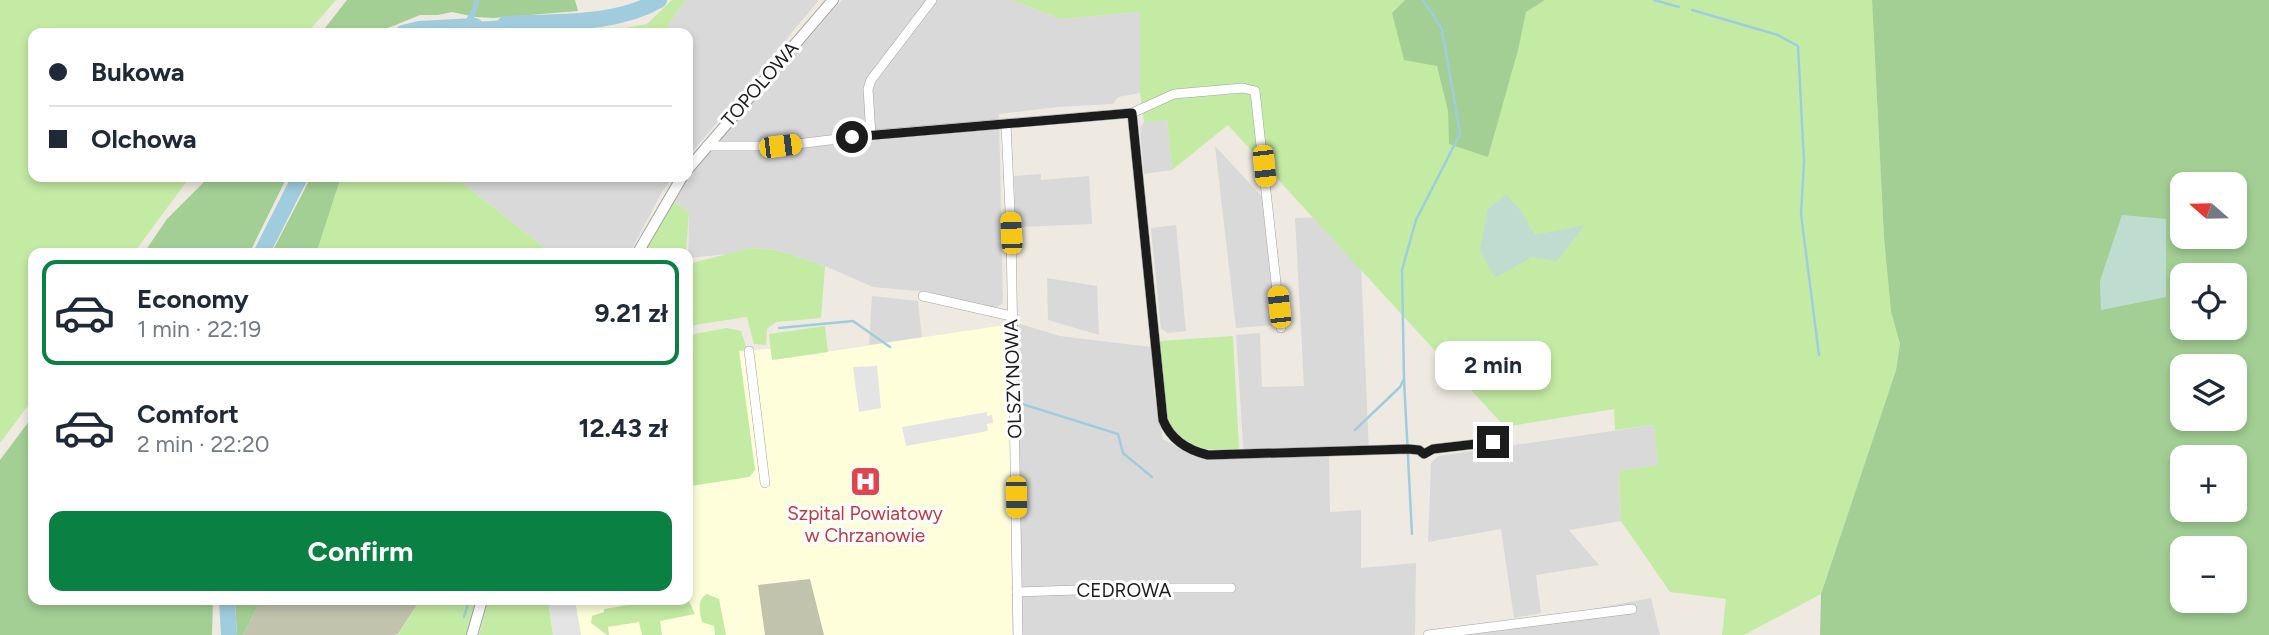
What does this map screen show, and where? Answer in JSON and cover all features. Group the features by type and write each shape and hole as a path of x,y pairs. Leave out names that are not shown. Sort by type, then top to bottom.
{"street":[{"name":"TOPOLOWA","path":"693,163 833,0"},
{"path":"871,135 868,89 871,80 932,0"},
{"path":"707,146 780,146 871,135 1132,113 1174,94 1243,88 1255,91 1281,328"},
{"path":"1132,113 1163,420 1171,437 1198,453 1220,455 1408,449 1419,450 1424,454 1433,449 1493,442"},
{"name":"OLSZYNOWA","path":"1006,124 1011,233 1018,635"},
{"path":"641,248 679,182"},
{"path":"923,296 1011,316"},
{"path":"749,351 765,483"},
{"name":"CEDROWA","path":"1017,592 1231,588"},
{"path":"473,634 481,605"},
{"path":"1429,635 1632,608"}],"shaded area":[{"path":"685,0 819,0 693,151 693,28 666,28"},
{"path":"842,0 1012,0 1060,19 1140,12 1140,93 1118,97 1113,104 999,114 1003,303 996,308 928,292 873,287 825,266 777,250 751,248 729,254 693,258 693,248 688,248 689,213 672,200 685,182 693,182 695,168"},
{"path":"1167,119 1172,170 1144,174 1140,128 1144,122"},
{"path":"1215,146 1265,200 1275,325 1236,328"},
{"path":"1041,174 1041,180 1089,176 1092,224 1020,227 1015,223 1014,176"},
{"path":"461,182 669,182 632,248 544,248"},
{"path":"1506,194 1520,210 1535,235 1585,225 1557,261 1532,257 1495,278 1480,251 1488,209"},
{"path":"2122,215 2166,219 2166,297 2101,310 2100,281"},
{"path":"1359,216 1369,454 1329,455 1330,512 1361,510 1361,568 1416,563 1415,635 1021,635 1014,329 1020,324 1060,336 1151,347 1154,392 1163,439 1194,456 1244,459 1236,335 1260,333 1262,387 1304,386 1295,218"},
{"path":"1176,225 1186,331 1168,333 1161,329 1151,228"},
{"path":"1047,278 1097,286 1099,335 1048,320"},
{"path":"872,296 918,301 922,337 869,345"},
{"name":"Szpital Powiatowy w Chrzanowie","path":"1005,325 1010,442 1012,635 553,635 549,605 693,605 693,486 755,470 739,351 770,349 773,360"},
{"path":"877,366 881,408 859,412 853,367"},
{"path":"987,412 987,416 992,415 993,423 987,424 988,431 906,446 902,427"},
{"path":"1654,425 1658,465 1619,471 1621,521 1569,530 1599,565 1536,575 1541,613 1514,618 1501,529 1428,542 1431,463 1438,456"},
{"path":"810,579 824,635 765,635 758,585"},
{"path":"1651,598 1660,635 1424,635 1566,614"},
{"path":"258,605 417,605 398,634 394,635 243,635"},
{"path":"549,605 576,605 581,635 553,635"}],"green space":[{"path":"0,0 336,0 311,28 28,28 28,182 186,182 137,248 28,248 28,406 0,443"},
{"path":"347,0 575,0 578,11 493,18 452,12 420,15 388,28 325,28"},
{"path":"672,0 685,0 666,28 626,28 647,24"},
{"path":"1012,0 1872,0 1884,238 1891,312 1900,344 1896,370 1821,594 1744,635 1722,635 1726,599 1670,592 1621,521 1619,471 1658,465 1654,425 1615,430 1614,409 1505,427 1228,125 1172,170 1167,120 1144,122 1140,93 1140,12 1060,19"},
{"path":"1405,0 1545,0 1526,12 1488,157 1449,144 1448,111 1437,66 1404,60 1392,13"},
{"path":"1872,0 2269,0 2269,635 1820,635 1821,594 1896,370 1900,344 1891,312 1884,238"},
{"path":"204,182 285,182 252,248 147,248 167,219"},
{"path":"308,182 339,182 318,248 274,248"},
{"path":"339,182 461,182 544,248 318,248"},
{"path":"672,200 689,213 686,248 646,248"},
{"path":"751,248 777,250 825,266 821,318 776,322 767,329 766,345 754,344 747,317 693,325 693,263"},
{"path":"825,326 828,352 772,360 769,334"},
{"path":"727,328 741,331 747,350 739,351 755,470 749,477 693,486 693,334"},
{"path":"1233,336 1239,449 1205,449 1183,440 1167,421 1159,341"},
{"path":"28,423 28,605 213,605 212,635 0,635 0,460"},
{"path":"707,594 719,599 726,635 715,635 714,626 702,622 700,603"},
{"path":"235,605 258,605 243,635 237,635"},
{"path":"417,605 475,605 466,635 398,635"},
{"path":"487,605 549,605 553,635 479,635"},
{"path":"628,605 691,605 695,614 660,621 662,635 642,635 639,622 608,627 607,635 591,623 592,616 604,612 604,609"}],"water":[{"path":"474,0 480,0 473,22 524,19 523,26 454,28 453,24 464,23"}],"waterway":[{"path":"505,24 604,18 642,8 659,0"},
{"path":"1355,430 1400,387 1404,379 1402,270 1416,220 1460,134 1442,29 1423,0"},
{"path":"1654,0 1679,7"},
{"path":"1692,10 1778,35 1798,46 1804,162 1801,214 1819,355"},
{"path":"438,28 475,26"},
{"path":"264,248 297,182"},
{"path":"779,328 853,321 890,347"},
{"path":"1404,380 1412,534"},
{"path":"1019,403 1118,434 1123,453 1152,477"},
{"path":"227,605 229,635"},
{"path":"464,617 468,605"}],"place":[{"name":"Szpital Powiatowy w Chrzanowie","path":"865,482"}],"route":[{"path":"852,137 1132,113 1163,420 1171,437 1188,449 1208,455 1408,449 1419,450 1424,454 1433,449 1493,442"}]}
